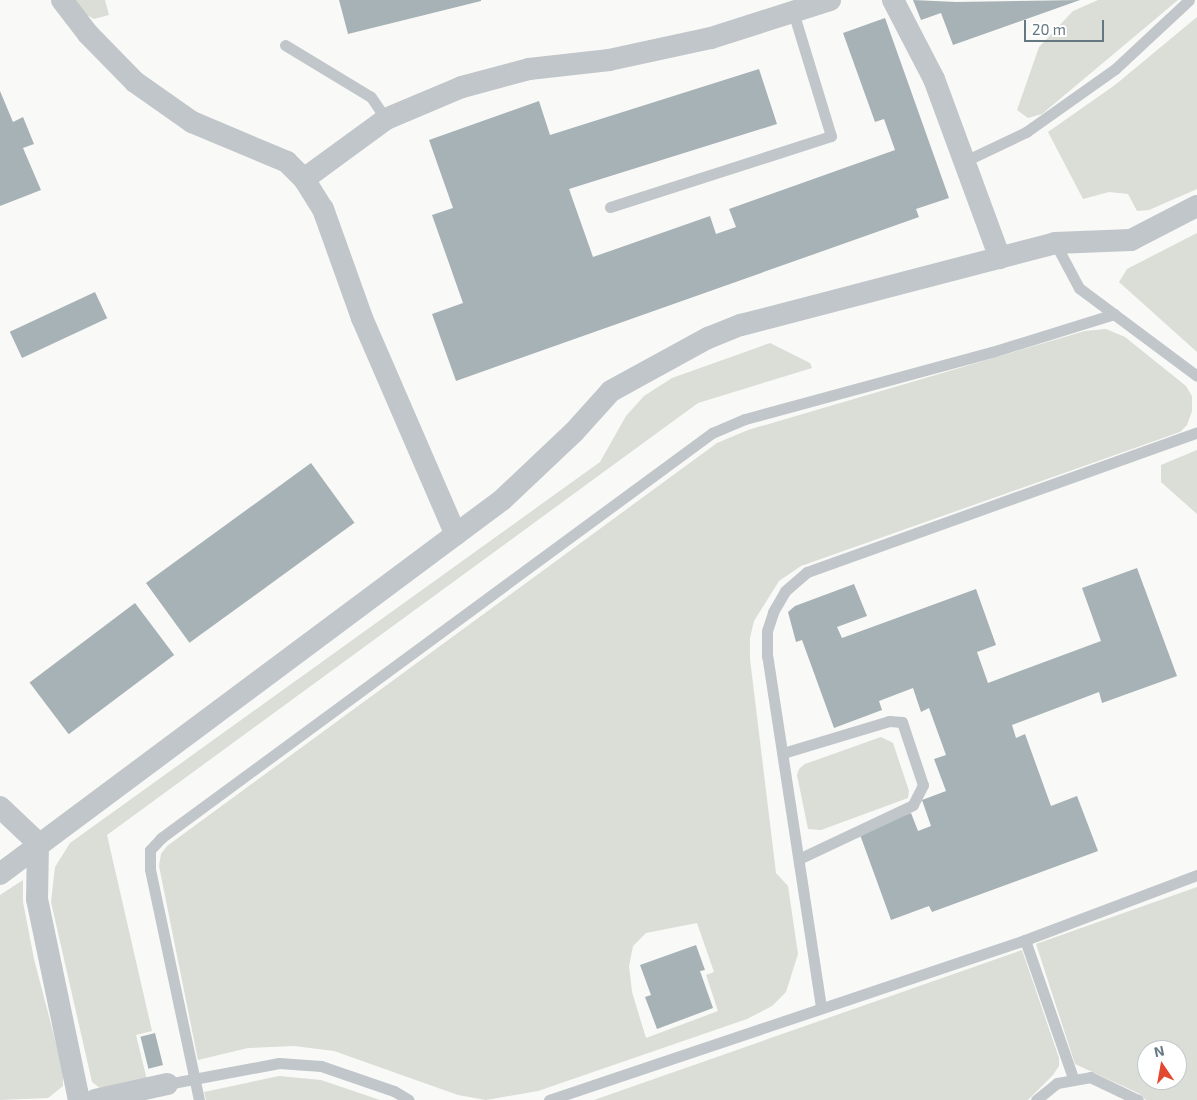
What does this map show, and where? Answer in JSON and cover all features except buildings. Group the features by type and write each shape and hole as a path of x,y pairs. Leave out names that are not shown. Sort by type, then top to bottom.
{"street":[{"path":"62,0 88,34 135,82 192,122 287,162 304,179 323,209 362,318 456,535"},
{"path":"304,179 386,119 462,87 529,69 619,58 711,38 830,0"},
{"path":"893,0 934,79 1000,258"},
{"path":"0,874 38,843 502,500 574,432 611,391 708,338 741,325 1055,243 1131,240 1197,206"},
{"path":"0,807 38,843 38,899 79,1100"},
{"path":"95,1100 167,1084"}],"lane":[{"path":"965,161 1026,132 1115,69 1189,0"},
{"path":"610,207 831,136 793,12"},
{"path":"285,45 371,97 386,119"},
{"path":"1055,243 1079,288 1197,376"},
{"path":"199,1100 150,870 150,850 161,838 712,433 745,419 992,352 1114,314"},
{"path":"821,1007 768,656 767,631 773,612 785,591 807,572 1197,432"},
{"path":"783,753 889,721 902,722 923,785 913,805 799,859"},
{"path":"549,1100 1025,940 1197,875"},
{"path":"1025,940 1073,1078"},
{"path":"167,1084 279,1063 321,1066 394,1091 409,1100"},
{"path":"1036,1100 1057,1083 1073,1078 1090,1077 1138,1100"}],"shaded area":[{"path":"75,0 105,0 109,15 94,19 83,13"},
{"path":"1098,0 1178,0 1042,114 1028,118 1017,110 1039,47 1073,11"},
{"path":"1197,17 1197,189 1149,210 1137,211 1128,194 1109,192 1083,199 1048,132 1115,85"},
{"path":"1197,233 1197,352 1119,282 1127,269"},
{"path":"1106,329 1125,337 1186,386 1192,396 1192,411 1187,425 1180,432 801,566 779,581 754,621 750,638 750,659 776,873 788,886 798,954 786,992 772,1006 747,1019 538,1091 486,1100 458,1095 334,1051 294,1046 248,1048 198,1060 159,866 161,854 167,846 717,443 748,430 1085,331","holes":["697,923 714,972 706,975 718,1011 646,1038 632,992 629,966 633,946 646,933"]},
{"path":"770,343 810,363 812,368 698,403 107,835 152,1031 136,1035 147,1080 100,1088 92,1082 51,902 55,867 70,843 600,462 626,416 644,396 672,378"},
{"path":"1197,450 1197,514 1161,482 1161,465"},
{"path":"881,737 893,743 909,791 908,798 821,830 808,829 797,775 799,769 805,764"},
{"path":"23,880 23,902 34,959 63,1070 63,1086 48,1098 0,1100 0,895"},
{"path":"1197,887 1197,1100 1146,1100 1138,1093 1075,1064 1036,944"},
{"path":"1022,950 1059,1058 1059,1066 1053,1075 1028,1100 594,1100"},
{"path":"279,1076 321,1080 380,1100 206,1100 204,1092"}]}
